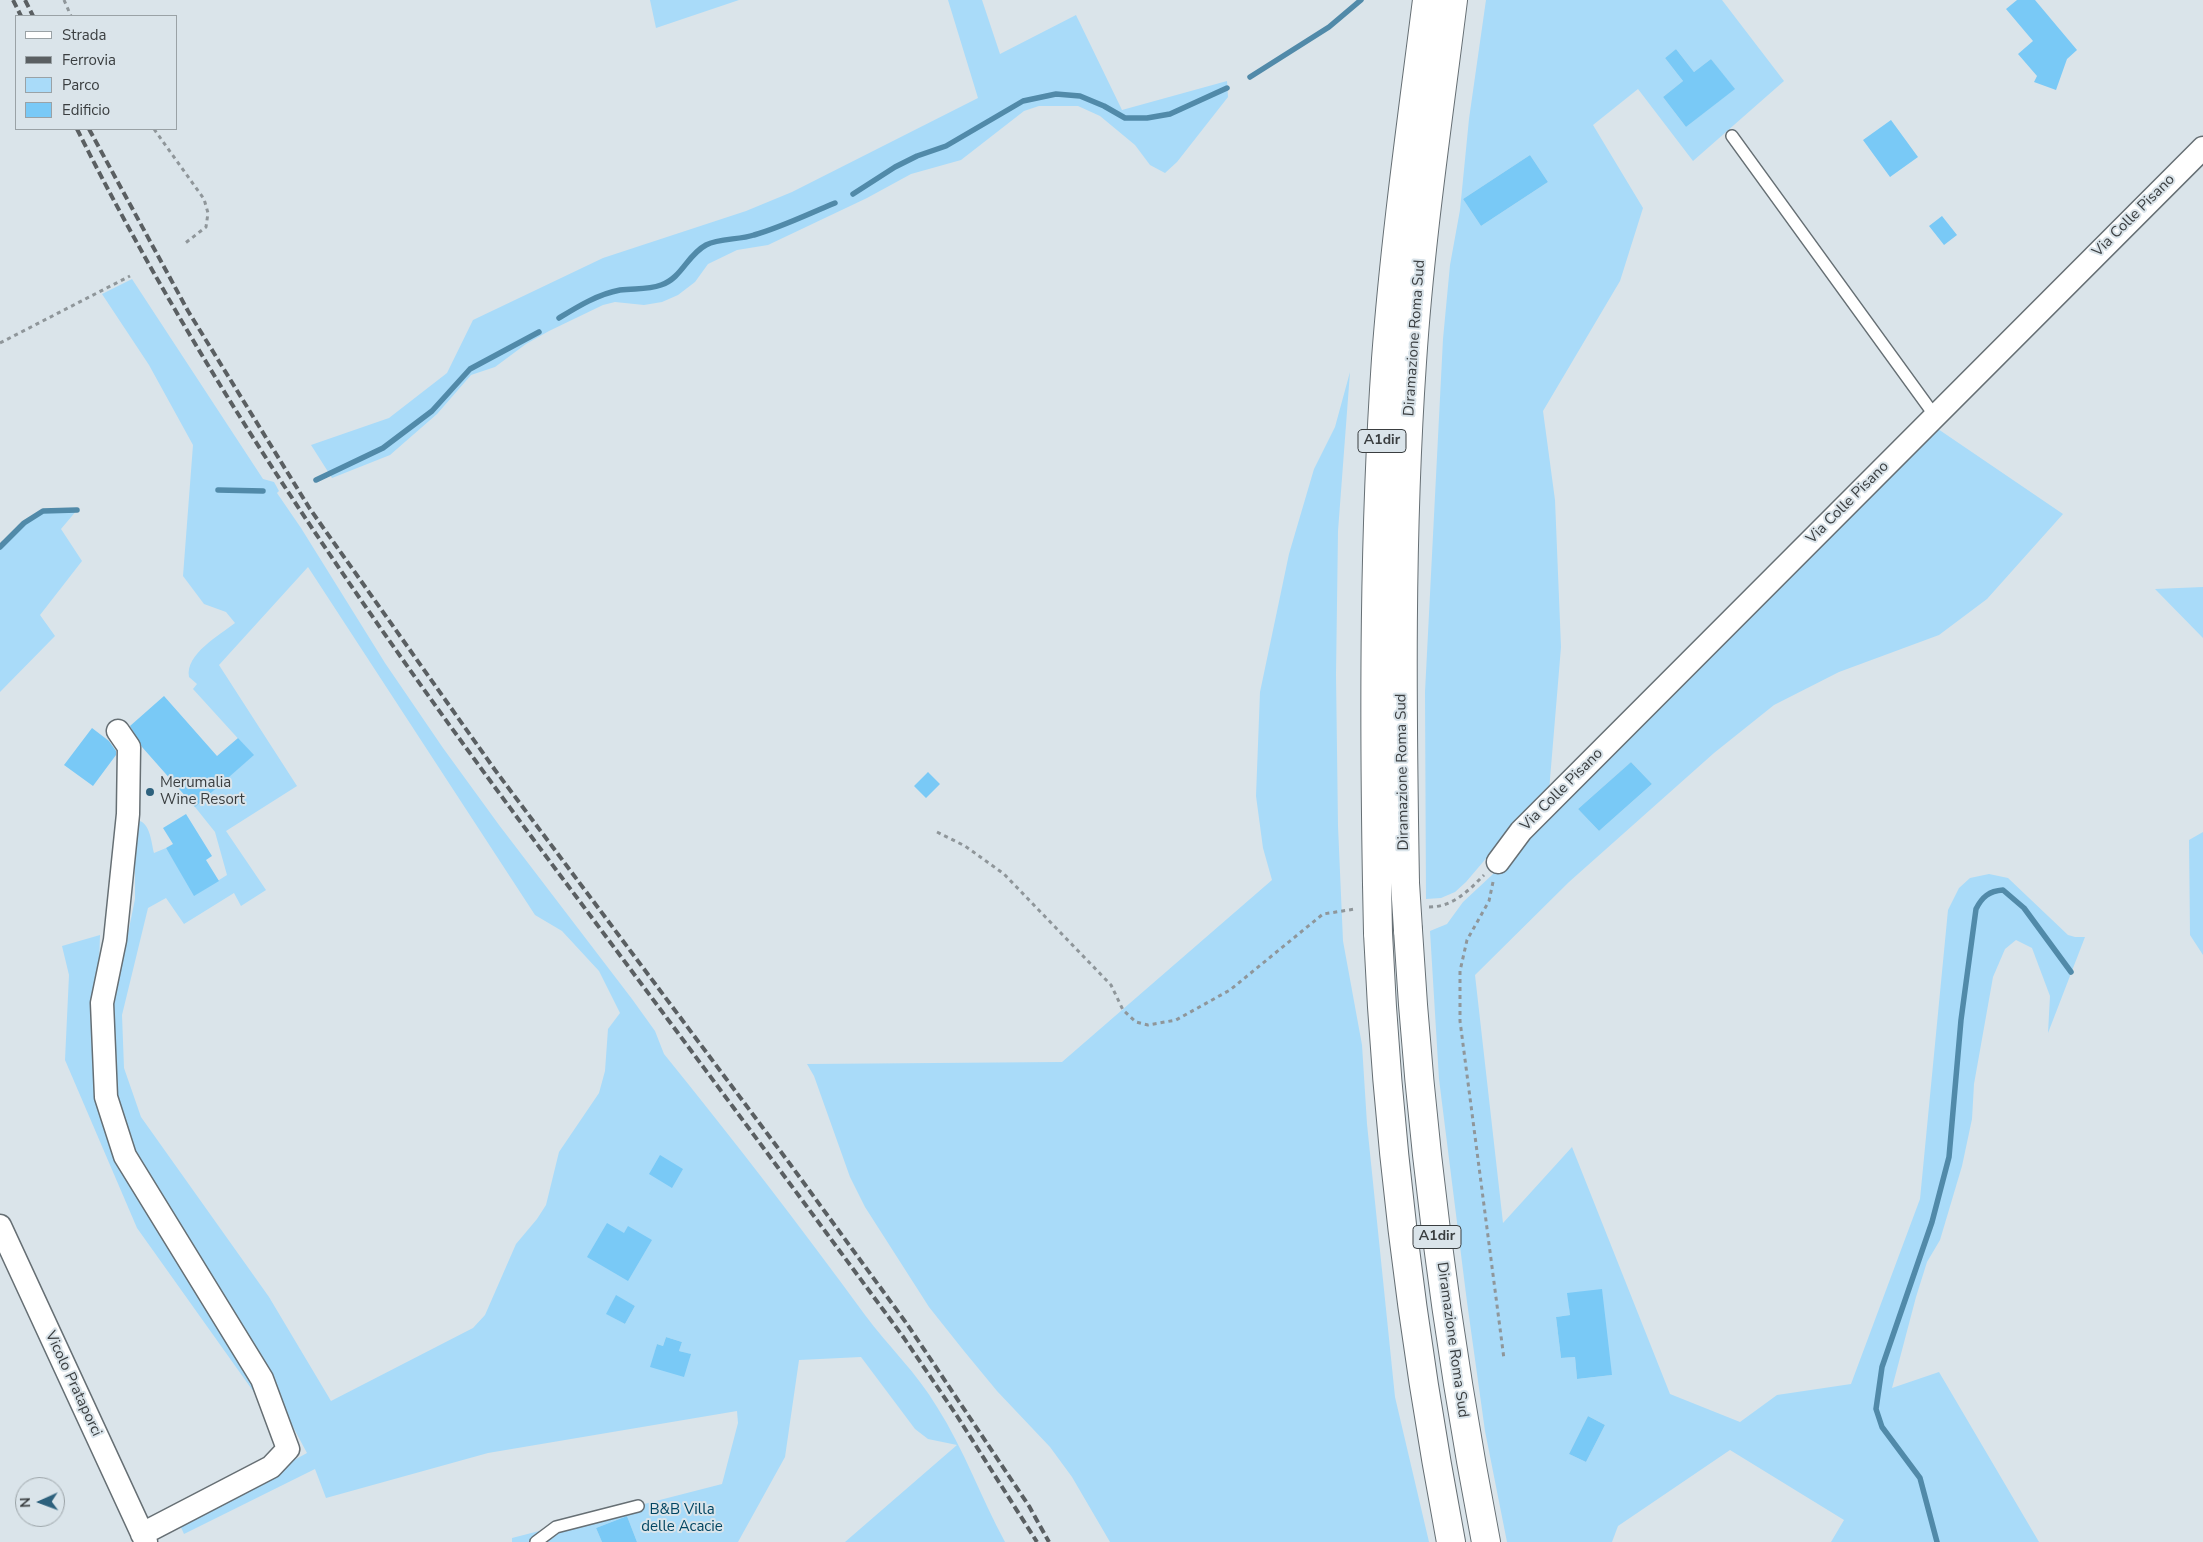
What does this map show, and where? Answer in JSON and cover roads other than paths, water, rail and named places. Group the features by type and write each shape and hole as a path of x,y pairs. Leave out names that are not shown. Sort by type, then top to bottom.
{"highway":[{"name":"Diramazione Roma Sud","path":"1427,0 1400,209 1383,408 1374,638 1377,884 1385,1071 1392,1149 1421,1365 1451,1542"},
{"name":"Diramazione Roma Sud","path":"1453,0 1423,243 1407,448 1401,637 1406,882 1414,1040 1432,1200 1466,1435 1486,1542"}],"street":[{"name":"Via Colle Pisano","path":"1498,862 1521,831 2203,148"},
{"path":"118,731 129,747 128,814 115,940 102,1004 106,1097 125,1156 262,1379 288,1449 271,1467 144,1538"},
{"name":"Vicolo Prataporci","path":"0,1226 144,1538"}],"lane":[{"path":"1732,136 1935,416"},
{"path":"536,1542 556,1527 638,1506"}],"waterway":[{"path":"1250,77 1329,27 1361,0"},
{"path":"853,194 895,167 917,156 946,146 1023,101 1056,94 1080,96 1104,106 1125,118 1147,118 1170,114 1227,88"},
{"path":"559,318 588,301 604,295 620,290 651,288 668,282 699,249 706,245 764,232 835,203"},
{"path":"316,480 383,448 432,411 470,369 539,332"},
{"path":"218,490 263,491"},
{"path":"0,547 24,523 43,511 77,510"},
{"path":"1937,1542 1920,1478 1882,1427 1876,1409 1882,1367 1932,1222 1949,1157 1961,1020 1976,909 1986,895 2003,890 2024,908 2071,972"}],"railway":[{"path":"13,0 20,15"},
{"path":"25,0 32,15"},
{"path":"78,130 128,227 183,323 240,417 362,602 491,782 904,1338 957,1416 1037,1542"},
{"path":"90,130 188,311 310,509 495,770 790,1164 907,1324 1029,1506 1049,1542"}],"place":[{"name":"Merumalia Wine Resort","path":"150,792"}],"park label":[{"name":"B&B Villa delle Acacie","path":"682,1518"}]}
